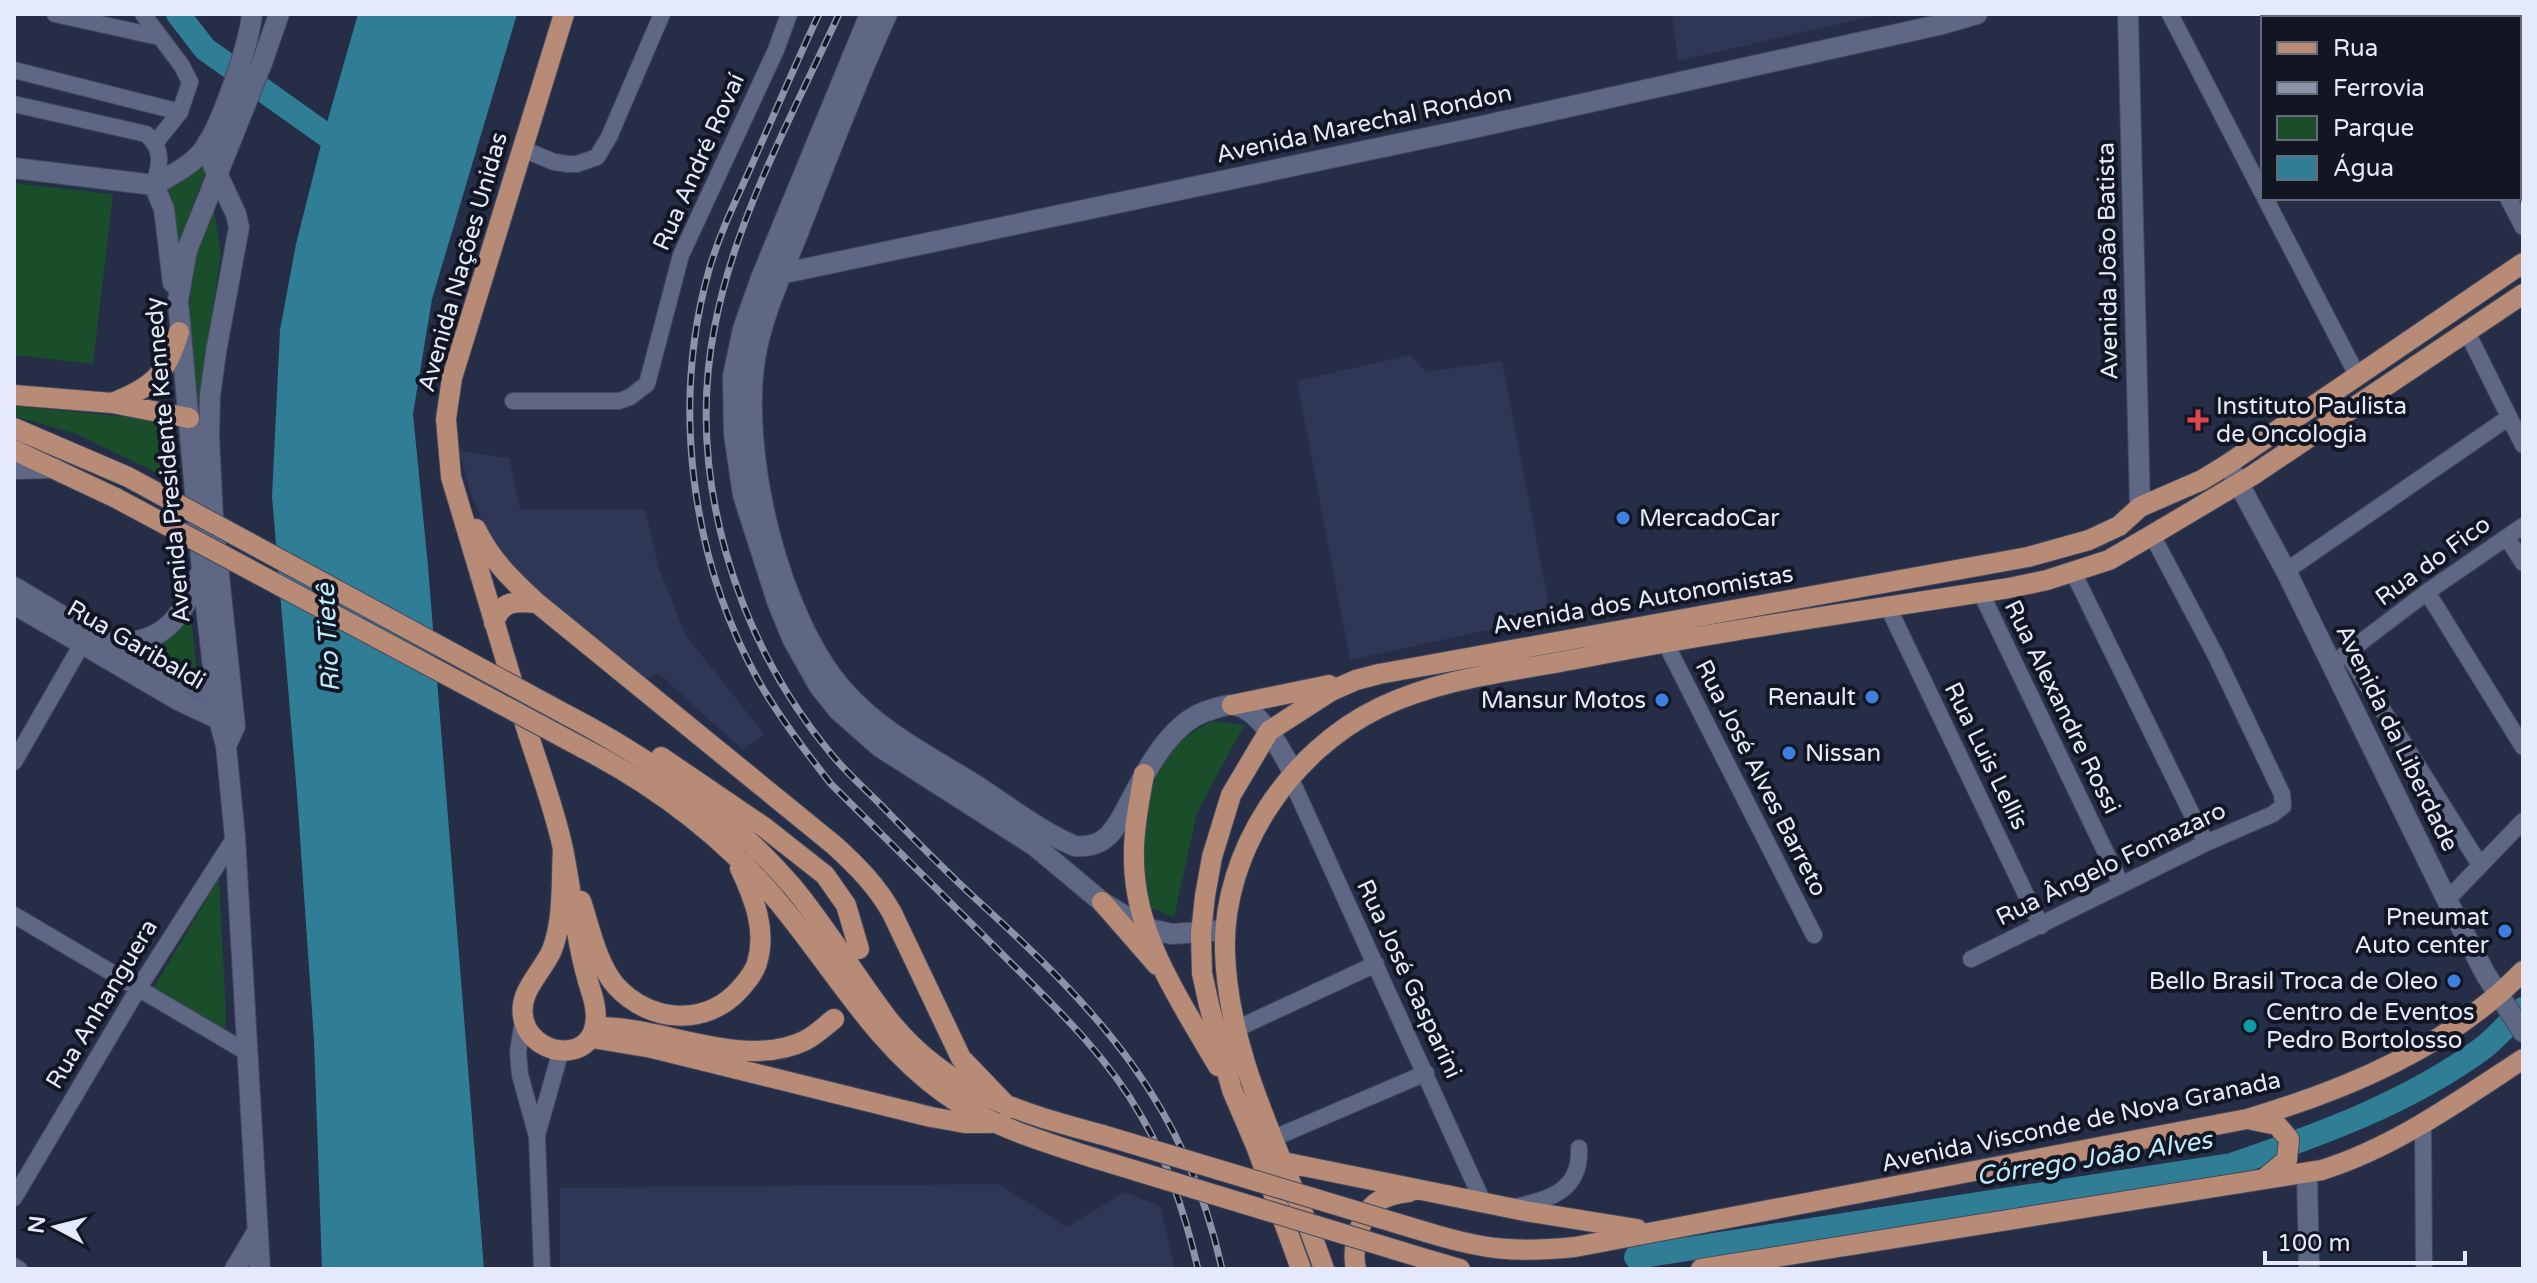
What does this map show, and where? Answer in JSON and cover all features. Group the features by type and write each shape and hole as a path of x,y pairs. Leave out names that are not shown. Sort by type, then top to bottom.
{"main road":[{"path":"14,168 154,185 191,162 208,142 231,84 252,14"},
{"name":"Avenida Presidente Kennedy","path":"225,700 202,571 178,300 187,250 279,14"},
{"name":"Avenida Nações Unidas","path":"564,14 452,378 446,419 451,477 563,848 580,954 595,1004 594,1032"},
{"path":"870,14 771,277 751,391 752,448 771,537 807,635 826,669 854,702 887,729 1075,846 1093,845 1117,827 1144,774 1178,729 1192,717 1207,710 1356,680"},
{"path":"887,14 736,355 733,376 734,434 743,495 760,554 808,671 838,710 880,747 1035,846 1102,902 1145,928 1172,934 1225,930"},
{"name":"Avenida Marechal Rondon","path":"771,277 1433,137 1977,14"},
{"name":"Avenida João Batista","path":"2128,14 2140,507"},
{"name":"Avenida Presidente Kennedy","path":"208,142 217,174 239,227 216,352 209,436 260,1269"},
{"path":"154,185 164,209 178,300"},
{"name":"Avenida dos Autonomistas","path":"1301,1269 1232,1090 1202,973 1201,933 1212,857 1231,795 1269,731 1331,691 1356,680 2028,557 2089,540 2119,526 2140,507 2202,480 2228,464 2523,263"},
{"name":"Avenida dos Autonomistas","path":"1324,1269 1249,1074 1236,1029 1227,972 1225,930 1241,860 1255,828 1292,774 1358,720 1414,693 1467,680 1665,642 1981,593 2073,572 2109,560 2240,484 2523,294"},
{"path":"112,403 138,392 158,378 171,360 179,332"},
{"path":"14,395 112,403 189,418 209,436"},
{"path":"14,428 128,477 589,726 672,779 754,845 793,888 890,1021 912,1046 1002,1115"},
{"path":"14,450 116,498 581,747 662,796 700,824 734,856 788,914 861,1010 898,1051 943,1093 1002,1115 1094,1158 1460,1269"},
{"name":"Avenida da Liberdade","path":"2228,464 2286,571 2339,659 2447,900 2523,1032"},
{"path":"14,469 54,468"},
{"path":"451,477 488,554 499,568 537,603 811,826 879,890 961,1058 1002,1115"},
{"path":"2109,560 2125,544 2138,519 2140,507"},
{"path":"107,643 130,644 159,635 190,598 202,571"},
{"name":"Rua Garibaldi","path":"14,587 107,643 225,700"},
{"path":"494,623 499,611 506,605 515,601 537,603"},
{"name":"Rua Garibaldi","path":"14,604 180,701 227,723"},
{"path":"1232,705 1243,708 1269,731 1292,774"},
{"path":"589,726 605,727 619,733 684,770 800,854 825,875 846,905 859,949"},
{"path":"1144,774 1136,820 1134,860 1137,896 1145,928 1164,973 1232,1090"},
{"path":"563,848 604,965 614,983 626,996 653,1012 670,1016 689,1016 724,1005 751,976 757,963 761,935 759,916 734,856"},
{"name":"Avenida Nações Unidas","path":"523,1020 525,997 546,963 559,924 563,848"},
{"path":"1102,902 1164,973"},
{"path":"546,963 558,956 580,954 604,965"},
{"name":"Avenida Visconde de Nova Granada","path":"1002,1115 1103,1135 1426,1232 1499,1250 1533,1251 1575,1247 2255,1121 2365,1077 2504,1003 2523,971"},
{"path":"523,1020 540,1044 561,1050 577,1048 594,1032 620,1026 717,1046 768,1051 805,1040 834,1019"},
{"path":"594,1032 931,1117 965,1123 1002,1115"},
{"path":"1701,1269 2267,1177 2307,1174 2348,1162 2423,1123 2523,1059"},
{"path":"2255,1121 2281,1127 2289,1139 2287,1160 2267,1177"},
{"path":"1283,1162 1510,1208 1653,1231"},
{"path":"2307,1174 2309,1269"},
{"path":"1356,1269 1357,1237 1363,1215 1369,1207 1388,1195 1429,1192"},
{"path":"235,1269 257,1232"}],"street":[{"path":"55,14 159,37"},
{"path":"143,14 182,66 190,82 180,112 156,142"},
{"path":"523,149 554,162 568,164 597,157 609,137 662,14"},
{"name":"Rua André Rovaí","path":"513,401 619,401 647,384 681,255 776,50 789,14"},
{"path":"2170,14 2261,190"},
{"path":"14,70 180,112"},
{"path":"14,104 146,134 156,142 159,166 154,185"},
{"path":"2266,200 2357,375"},
{"path":"2509,200 2523,227"},
{"path":"2467,332 2523,445"},
{"path":"2286,571 2508,418"},
{"name":"Rua do Fico","path":"2339,659 2427,592 2523,526"},
{"name":"Rua Ângelo Fomazaro","path":"1971,959 2206,843 2273,814 2283,806 2282,794 2215,654 2152,535"},
{"path":"2507,538 2523,563"},
{"path":"2073,572 2206,843"},
{"path":"2427,592 2523,747"},
{"name":"Rua Alexandre Rossi","path":"1981,593 2121,884"},
{"name":"Rua Luis Lellis","path":"1888,607 2041,926"},
{"name":"Rua José Alves Barreto","path":"1665,642 1814,935"},
{"path":"14,760 82,644"},
{"path":"2339,659 2480,865"},
{"name":"Rua José Gasparini","path":"1292,774 1483,1202"},
{"path":"2447,900 2523,821"},
{"name":"Rua Anhanguera","path":"14,1198 138,989 235,837"},
{"path":"14,915 248,1053"},
{"path":"1236,1029 1376,964"},
{"path":"523,1020 518,1052 520,1075 537,1136 542,1269"},
{"path":"537,1136 561,1050"},
{"path":"1274,1138 1426,1073"},
{"path":"2423,1123 2424,1269"},
{"path":"1510,1208 1539,1202 1560,1192 1577,1171 1579,1148"},
{"path":"14,1266 19,1269"}],"shaded area":[{"path":"1672,14 1883,14 1678,61"},
{"path":"1410,355 1427,372 1502,361 1551,616 1350,660 1297,381"},
{"path":"459,451 509,458 520,509 645,509 659,568 685,634 764,734 743,750 658,673 640,682 502,559 473,501"},
{"path":"998,1184 1067,1227 1125,1192 1160,1206 1175,1269 560,1269 560,1188"}],"green space":[{"path":"202,163 205,174 178,244 165,184"},
{"path":"14,183 113,194 93,364 14,355"},
{"path":"213,205 221,253 205,359 202,412 193,405 189,326 192,257"},
{"path":"14,406 172,421 181,485 77,434 14,416"},
{"path":"191,614 197,674 193,676 146,654 146,650 158,645"},
{"path":"1212,721 1244,725 1197,813 1174,917 1149,907 1145,892 1142,835 1148,795 1160,765 1170,752 1190,734"},
{"path":"219,878 226,1015 225,1027 221,1028 153,989"}],"water":[{"name":"Rio Tietê","path":"358,14 517,14 432,299 413,414 484,1269 322,1269 314,1040 272,497 280,330 296,244"}],"waterway":[{"path":"178,14 205,49 350,152"},
{"name":"Córrego João Alves","path":"1636,1257 2231,1165 2362,1116 2424,1085 2483,1048 2523,1009"}],"railway":[{"path":"819,14 722,231 697,321 691,374 690,427 694,480 703,532 717,584 735,633 758,680 783,720 831,784 1059,1012 1095,1051 1127,1093 1151,1133 1168,1171 1198,1269"},
{"path":"839,14 751,205 724,284 715,325 707,381 707,439 713,496 726,552 744,607 769,660 798,709 832,755 939,864 1062,981 1131,1064 1160,1108 1185,1156 1206,1210 1222,1269"}],"place":[{"name":"Instituto Paulista de Oncologia","path":"2198,420"},
{"name":"MercadoCar","path":"1623,518"},
{"name":"Renault","path":"1872,697"},
{"name":"Mansur Motos","path":"1662,700"},
{"name":"Nissan","path":"1789,753"},
{"name":"Pneumat Auto center","path":"2505,931"},
{"name":"Bello Brasil Troca de Oleo","path":"2454,981"},
{"name":"Centro de Eventos Pedro Bortolosso","path":"2250,1026"}]}
